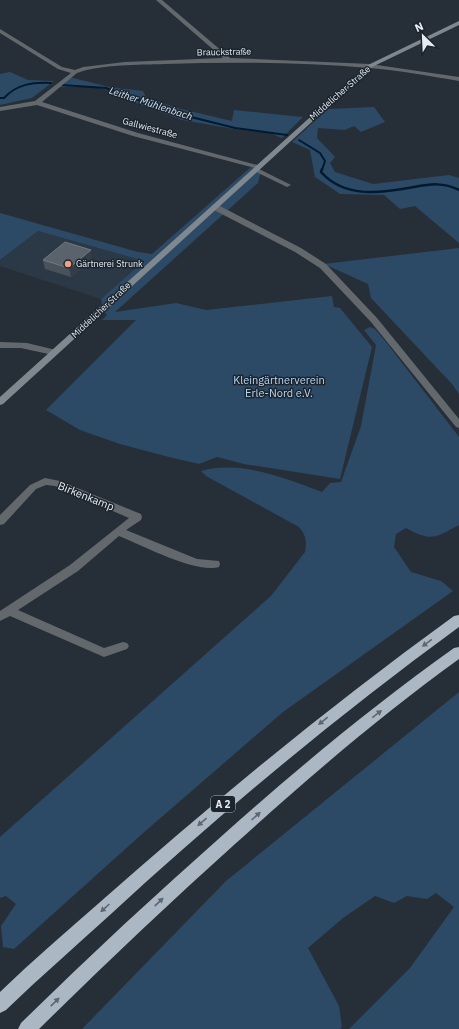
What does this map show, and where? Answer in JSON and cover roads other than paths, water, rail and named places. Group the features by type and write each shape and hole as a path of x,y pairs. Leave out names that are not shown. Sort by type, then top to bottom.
{"highway":[{"name":"A 2","path":"0,1004 153,865 250,781 329,716 459,620"},
{"name":"A 2","path":"27,1029 174,888 275,798 349,735 459,652"}],"street":[{"path":"159,0 228,60"},
{"name":"Middelicher Straße","path":"0,402 53,352 370,66 459,23"},
{"path":"0,31 60,68 75,72"},
{"name":"Brauckstraße","path":"75,72 84,69 125,64 228,60 370,66 459,79"},
{"path":"0,109 37,103 75,72"},
{"name":"Gallwiestraße","path":"37,103 64,110 116,128 258,168"},
{"path":"258,168 266,174 288,185"},
{"path":"266,174 274,171"},
{"path":"214,207 298,250 322,266 374,320 459,425"},
{"path":"0,345 31,345 53,352"},
{"name":"Birkenkamp","path":"0,521 33,487 45,481 57,483 137,517 74,568 4,614"},
{"path":"118,531 196,563 215,564"},
{"name":"Birkenkamp","path":"4,614 104,653 123,646"}],"waterway":[{"path":"0,98 4,98 14,90 26,85 51,83"},
{"name":"Leither Mühlenbach","path":"61,85 106,88 171,112 235,128 287,135"},
{"name":"Leither Mühlenbach","path":"299,140 320,153 325,161 322,170"},
{"name":"Leither Mühlenbach","path":"322,169 321,172 341,187 364,192 389,191 437,184 453,187 459,190"}],"place":[{"name":"Gärtnerei Strunk","path":"68,264"}],"park label":[{"name":"Kleingärtnerverein Erle-Nord e.V.","path":"279,386"}]}
